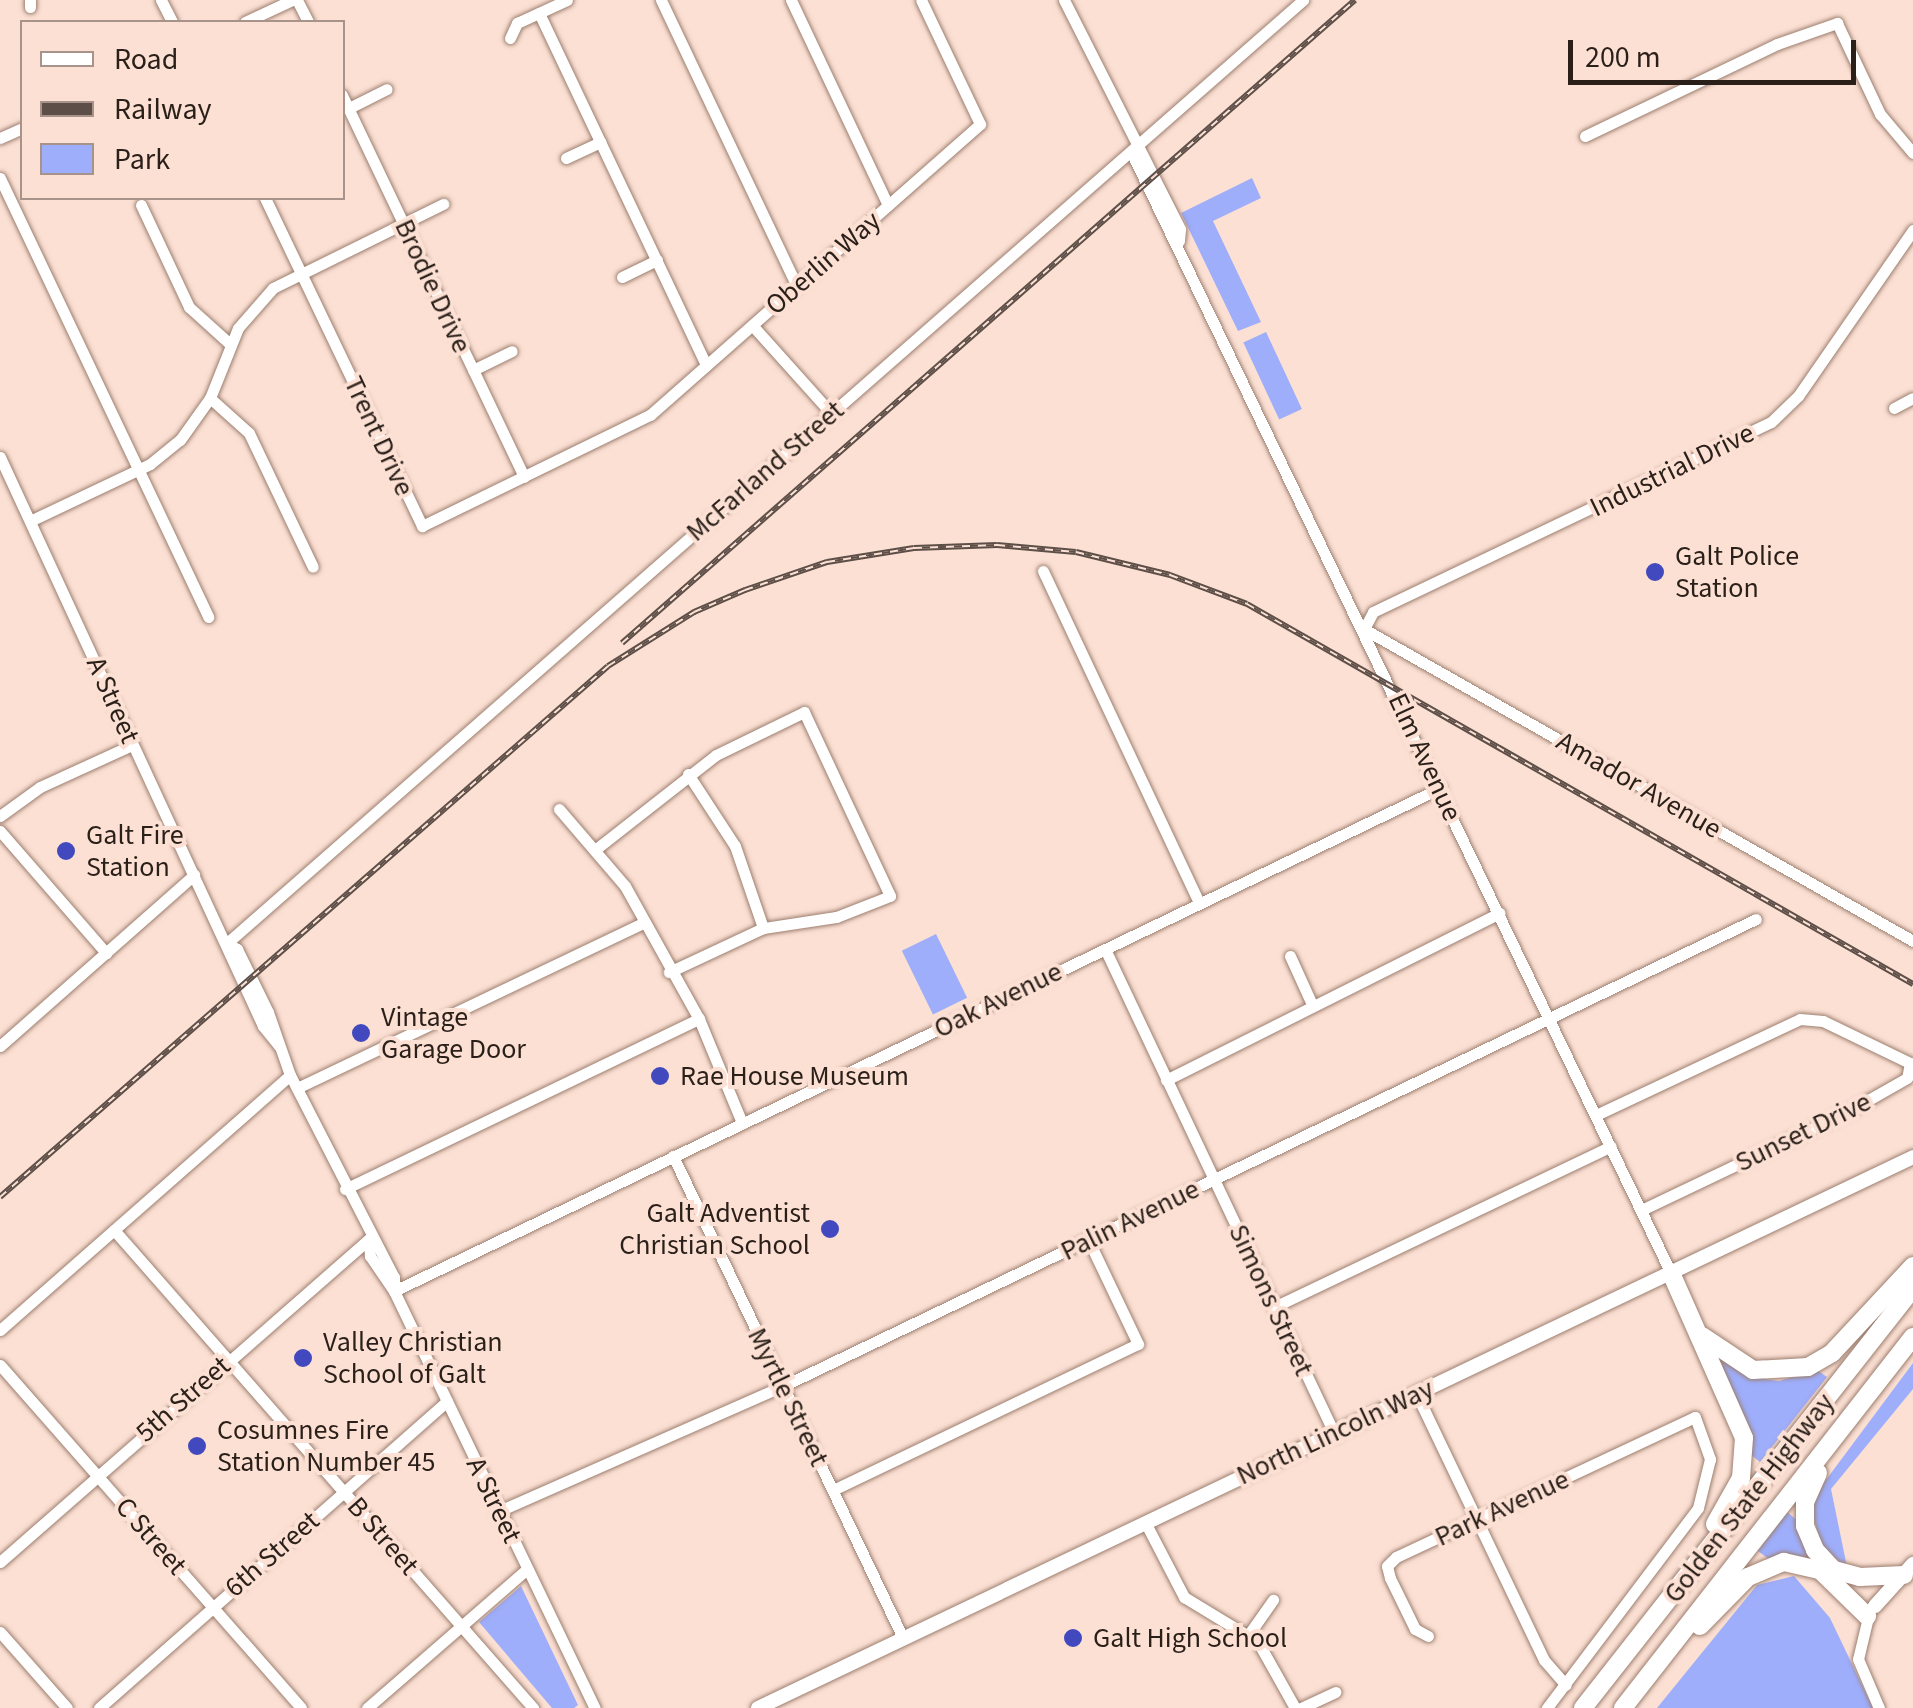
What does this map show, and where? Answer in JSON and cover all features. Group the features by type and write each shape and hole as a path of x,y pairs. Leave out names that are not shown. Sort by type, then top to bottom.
{"highway":[{"path":"1700,1334 1753,1370 1808,1367 1832,1353 1913,1266"},
{"path":"1641,1633 1735,1493 1744,1464 1740,1423 1671,1273"},
{"name":"Golden State Highway","path":"1583,1708 1913,1288"},
{"name":"Golden State Highway","path":"1628,1701 1913,1337"},
{"path":"1864,1400 1805,1502 1808,1538 1871,1611"},
{"path":"1628,1701 1741,1584 1770,1565 1811,1565 1871,1611"},
{"path":"1834,1570 1860,1577 1908,1570"}],"main road":[{"name":"North Lincoln Way","path":"758,1708 1913,1157"},
{"path":"1871,1611 1908,1570"}],"street":[{"path":"249,20 295,0"},
{"path":"510,38 518,24 568,0"},
{"path":"661,0 796,286"},
{"path":"791,0 888,205"},
{"name":"Oberlin Way","path":"604,439 665,402 980,124 922,0"},
{"name":"Elm Avenue","path":"1064,0 1671,1273"},
{"name":"McFarland Street","path":"227,943 1303,0"},
{"path":"540,13 706,365"},
{"path":"1585,136 1777,44 1837,23 1880,114 1913,153"},
{"path":"349,108 387,90"},
{"name":"Brodie Drive","path":"345,101 524,478"},
{"path":"566,158 600,142"},
{"path":"0,178 208,617"},
{"path":"266,200 300,272"},
{"path":"30,521 138,470 180,440 210,398 230,344 260,299 300,272 442,204"},
{"path":"141,205 196,317 230,344"},
{"name":"Industrial Drive","path":"1364,629 1373,612 1771,422 1798,396 1913,230"},
{"path":"622,277 657,260"},
{"name":"Trent Drive","path":"300,272 422,526 604,439"},
{"path":"752,325 831,413"},
{"path":"473,370 512,351"},
{"path":"210,398 249,433 313,568"},
{"path":"1894,408 1911,404"},
{"name":"A Street","path":"0,458 194,875 227,943 251,976 296,1088 369,1239 394,1277 394,1291 595,1708"},
{"path":"1042,571 1199,904"},
{"name":"Amador Avenue","path":"1364,629 1913,940"},
{"path":"596,850 688,774 804,712 890,896 836,917 764,928 669,972"},
{"path":"0,816 40,787 132,744"},
{"path":"688,774 735,846 764,928"},
{"name":"Oak Avenue","path":"394,1291 1440,788"},
{"path":"558,808 596,850 643,922 699,1020 742,1124"},
{"path":"0,831 106,953"},
{"path":"0,1046 194,875"},
{"path":"1166,1080 1312,1002 1500,912"},
{"name":"Palin Avenue","path":"500,1511 783,1386 1756,920"},
{"path":"296,1088 643,922"},
{"name":"Simons Street","path":"1104,949 1335,1435"},
{"path":"1290,956 1312,1002"},
{"name":"Sunset Drive","path":"1596,1115 1800,1019 1822,1021 1910,1063 1907,1078 1849,1110 1641,1210"},
{"path":"345,1189 699,1020"},
{"path":"0,1330 290,1075"},
{"path":"1274,1307 1611,1146"},
{"name":"Myrtle Street","path":"673,1156 904,1638"},
{"name":"B Street","path":"114,1230 533,1708"},
{"name":"5th Street","path":"0,1562 369,1239"},
{"path":"833,1490 1138,1344 1088,1240"},
{"name":"C Street","path":"0,1365 301,1708"},
{"path":"1417,1395 1544,1660 1566,1685 1548,1708"},
{"name":"6th Street","path":"100,1708 447,1401"},
{"name":"Park Avenue","path":"1428,1636 1414,1629 1388,1566 1695,1417 1710,1460 1703,1498 1566,1685"},
{"path":"1144,1522 1184,1597 1249,1634 1266,1652 1298,1708 1335,1692"},
{"path":"367,1708 527,1569"},
{"path":"1249,1634 1273,1600"},
{"path":"1871,1611 1858,1659 1879,1708"},
{"path":"0,1632 67,1708"}],"green space":[{"path":"1252,178 1261,198 1213,221 1261,322 1238,331 1181,213"},
{"path":"1266,332 1302,409 1279,420 1243,343"},
{"path":"936,934 967,998 933,1014 902,951"},
{"path":"1712,1352 1758,1378 1779,1381 1817,1370 1827,1377 1760,1462 1751,1455"},
{"path":"1913,1363 1913,1389 1831,1489 1847,1567 1822,1548 1812,1512 1814,1496"},
{"path":"1787,1512 1798,1521 1812,1560 1770,1560 1758,1551"},
{"path":"1794,1576 1830,1618 1873,1708 1657,1708 1757,1585"},
{"path":"521,1586 578,1705 574,1708 552,1708 479,1622"}],"railway":[{"path":"622,643 1355,0"},
{"path":"0,1197 608,666 694,612 745,590 827,562 914,548 997,545 1076,552 1170,575 1247,604 1913,984"}],"place":[{"name":"Galt Police Station","path":"1655,572"},
{"name":"Galt Fire Station","path":"66,851"},
{"name":"Vintage Garage Door","path":"361,1033"},
{"name":"Rae House Museum","path":"660,1076"},
{"name":"Galt Adventist Christian School","path":"830,1229"},
{"name":"Valley Christian School of Galt","path":"303,1358"},
{"name":"Cosumnes Fire Station Number 45","path":"197,1446"},
{"name":"Galt High School","path":"1073,1638"}]}
